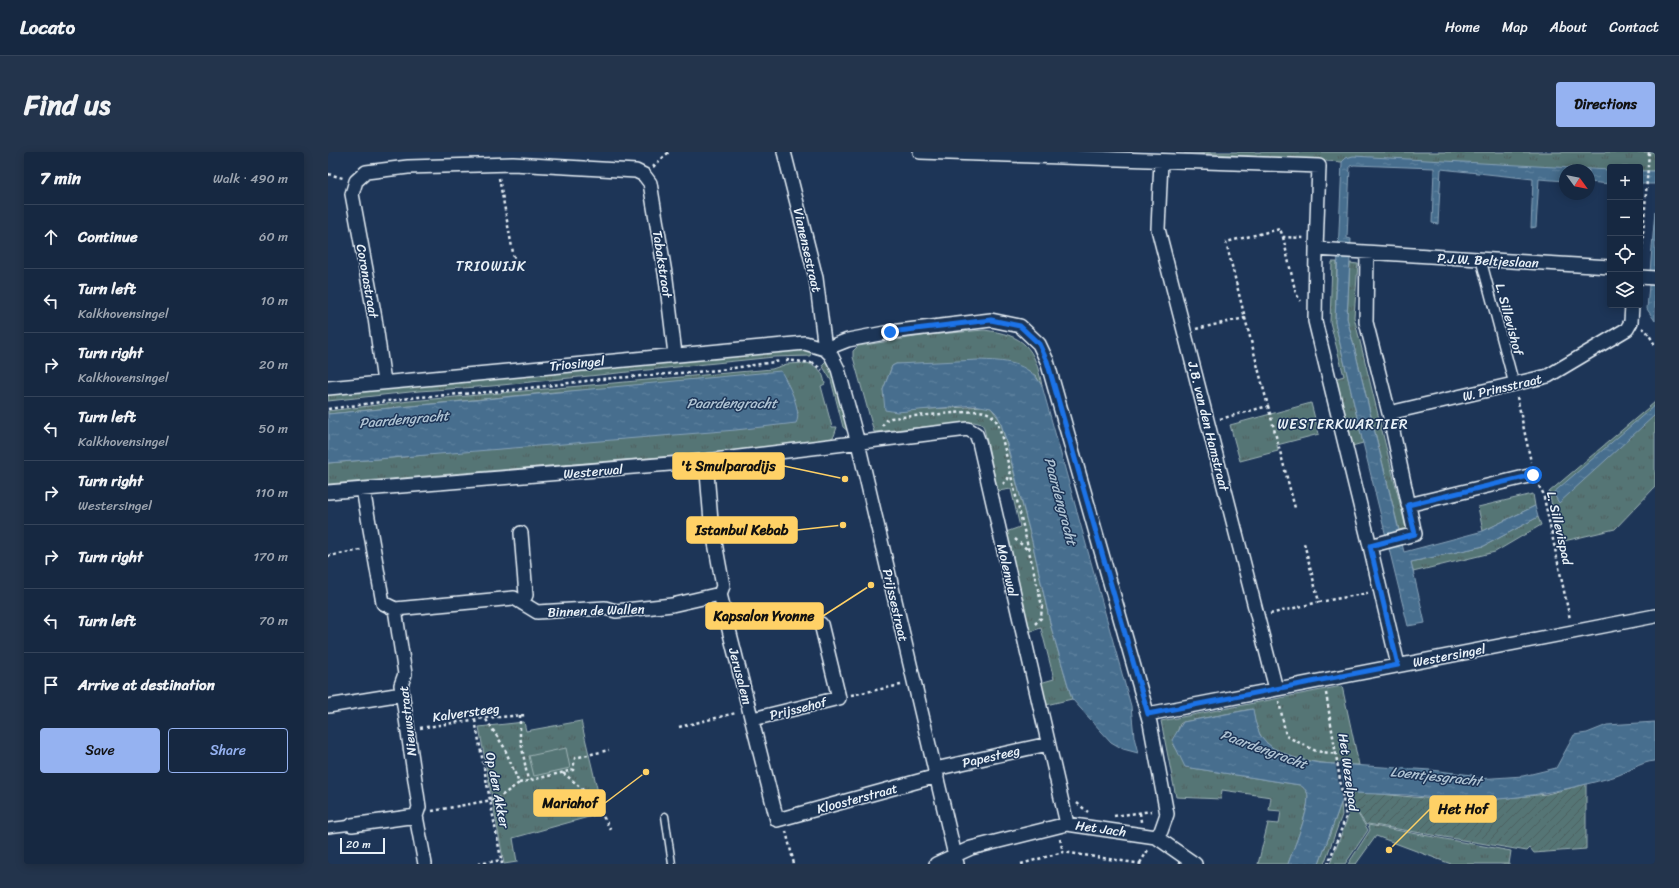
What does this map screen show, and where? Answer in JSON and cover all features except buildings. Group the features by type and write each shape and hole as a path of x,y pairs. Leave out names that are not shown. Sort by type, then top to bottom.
{"street":[{"name":"Vianensestraat","path":"784,152 816,278 825,349"},
{"path":"920,152 1319,166 1319,246 1314,321 1398,665"},
{"name":"J.B. van den Hamstraat","path":"1161,161 1158,229 1276,689"},
{"path":"496,164 636,172 644,176"},
{"name":"Coronastraat","path":"384,382 375,318 352,194 356,181 366,172 496,164"},
{"name":"Tabakstraat","path":"644,176 650,183 666,279 675,354"},
{"name":"P.J.W. Beltjeslaan","path":"1319,246 1363,253 1607,266"},
{"path":"1363,253 1366,322 1389,413 1415,534 1370,546"},
{"name":"L. Sillevishof","path":"1481,260 1514,384"},
{"path":"1631,322 1632,308"},
{"path":"825,349 848,340 890,332 991,320 1020,326 1039,344 1047,361 1148,714 1167,814 1161,831 1156,837"},
{"name":"W. Prinsstraat","path":"1389,413 1548,376 1627,329 1631,322"},
{"name":"Triosingel","path":"328,388 675,354 805,343 825,349"},
{"name":"Prijssestraat","path":"825,349 831,356 838,369 858,443 956,860"},
{"name":"Molenwal","path":"858,443 968,429 976,434 1067,824"},
{"name":"Westerwal","path":"328,492 706,461 858,443"},
{"name":"Jerusalem","path":"706,461 711,521 724,586 720,594 777,820"},
{"path":"1408,505 1533,475"},
{"path":"363,489 372,548 383,603 395,609"},
{"path":"521,533 526,595 522,603"},
{"name":"Binnen de Wallen","path":"395,609 514,598 537,612 605,608 616,611 672,605 720,594"},
{"name":"Nieuwstraat","path":"395,609 405,674 400,685 408,730 425,864"},
{"name":"Westersingel","path":"1148,714 1655,616"},
{"name":"Prijssehof","path":"751,714 839,698 821,624"},
{"path":"328,706 402,694"},
{"name":"Papesteeg","path":"936,773 1048,744"},
{"name":"Kloosterstraat","path":"777,820 936,773"},
{"path":"328,828 352,825 418,811"},
{"name":"Het Jach","path":"936,864 956,860 971,848 1067,824 1156,837 1195,864"}],"lane":[{"path":"665,816 672,864"}],"path":[{"path":"644,176 669,152"},
{"path":"1643,236 1649,152"},
{"path":"496,164 514,258"},
{"path":"1296,508 1226,242 1280,229 1296,294 1314,321"},
{"path":"1283,237 1319,246"},
{"path":"1185,332 1245,318"},
{"path":"1631,322 1646,330 1655,345"},
{"path":"328,409 418,397 504,391 602,379 720,370 786,360 813,363"},
{"name":"L. Sillevispad","path":"1514,384 1533,475 1543,493 1572,631"},
{"path":"1208,422 1268,406"},
{"path":"1304,543 1319,602"},
{"path":"328,556 372,548"},
{"path":"1258,616 1319,602 1381,591"},
{"name":"Het Wezelpad","path":"1324,680 1346,817 1328,864"},
{"path":"839,698 914,682"},
{"path":"1276,689 1286,736 1316,751 1336,754"},
{"path":"679,727 751,714"},
{"path":"520,715 520,736 528,781"},
{"name":"Kalversteeg","path":"408,730 485,718 526,715"},
{"path":"485,718 504,747 519,783"},
{"name":"Op den Akker","path":"474,720 502,864"},
{"path":"418,811 428,812 497,799 519,783 573,770 575,758 609,750"},
{"path":"563,773 581,786 596,803 611,830"},
{"name":"Het Jach","path":"1061,796 1065,795 1092,815"},
{"name":"Het Jach","path":"1108,816 1123,816 1152,810"},
{"path":"1140,812 1141,820"},
{"path":"777,820 785,827 794,864"},
{"path":"1022,864 1064,852 1142,864"},
{"path":"478,864 502,860"}],"green space":[{"path":"1184,152 1655,152 1655,171 1643,171 1643,164 1607,164 1607,172 1595,171 1595,164 1559,164 1559,170 1354,160 1342,162"},
{"path":"1332,262 1337,262 1335,322 1363,443 1352,446 1334,379 1344,376 1330,322"},
{"path":"1350,263 1358,264 1354,317 1406,528 1399,530 1347,318"},
{"path":"984,330 1009,335 1025,345 1031,352 1036,362 1042,386 1036,376 1029,371 896,364 892,366 883,390 892,411 985,406 991,408 1000,420 1032,541 1051,627 1072,699 1046,705 1040,683 1054,679 1041,628 1028,632 1006,532 1020,527 1011,489 998,491 982,424 974,422 874,432 853,357 853,351 858,346 928,335"},
{"path":"792,349 812,350 810,356 774,357 328,401 328,393"},
{"path":"827,360 836,374 850,433 843,427 831,380 822,365"},
{"path":"807,363 820,370 823,376 825,384 821,386 832,427 837,427 834,436 830,439 734,451 328,484 328,463 415,456 798,413 786,381 555,392 328,414 328,411 410,401 772,369 787,364"},
{"path":"1655,402 1655,487 1615,529 1560,542 1549,492"},
{"path":"1311,403 1319,434 1277,445 1278,451 1240,461 1230,425"},
{"path":"1533,494 1535,506 1483,531 1478,507"},
{"path":"1538,517 1541,525 1495,552 1413,572 1411,562 1484,546"},
{"path":"1342,686 1359,765 1320,763 1292,757 1279,752 1269,745 1261,736 1256,726 1252,709 1183,722 1180,724 1173,744 1186,767 1300,785 1304,789 1308,797 1306,812 1288,864 1258,864 1268,823 1279,824 1281,811 1269,810 1271,797 1222,790 1221,799 1176,797 1161,721"},
{"path":"581,721 603,813 513,838 517,862 504,864 479,727 524,722 526,731"},
{"path":"566,748 570,768 534,776 529,756"},
{"path":"1586,784 1586,849 1534,853 1530,848 1527,851 1368,824 1366,825 1346,795 1356,792 1482,803 1487,800 1547,794"},
{"path":"1346,795 1368,830 1345,864 1330,864 1348,817 1349,812"},
{"path":"1341,803 1342,815 1324,864 1319,864"},
{"path":"1368,825 1511,851 1509,864 1451,864 1376,836 1356,864 1348,864 1370,830"}],"water":[{"path":"1353,156 1559,167 1559,181 1539,179 1536,227 1531,228 1533,179 1441,169 1438,224 1432,223 1434,168 1350,166 1347,238 1351,239 1347,318 1404,552 1483,531 1535,506 1538,517 1484,546 1411,562 1425,623 1408,626 1335,322 1342,162 1346,158"},
{"path":"1595,169 1607,170 1607,184 1595,183"},
{"path":"1643,171 1655,171 1655,184 1643,184"},
{"path":"1655,211 1655,321 1647,309"},
{"path":"978,360 1006,362 1022,367 1030,372 1042,386 1131,706 1134,737 1138,753 1123,749 1111,742 1072,699 1051,627 1032,541 1007,444 1000,420 996,413 991,408 974,405 897,412 885,410 883,390 892,366 896,364"},
{"name":"Paardengracht","path":"781,371 796,404 798,418 796,423 736,430 328,463 328,414"},
{"path":"1655,405 1655,415 1559,503 1553,493"},
{"name":"Loentjesgracht","path":"1253,709 1260,735 1273,748 1297,759 1319,763 1431,770 1472,775 1478,779 1523,776 1556,768 1574,735 1587,733 1607,725 1655,722 1655,761 1644,763 1618,775 1582,785 1535,795 1487,800 1482,803 1407,795 1350,793 1344,797 1341,803 1319,864 1288,864 1306,812 1308,797 1304,789 1300,785 1185,767 1172,740 1183,722"}],"pier":[{"path":"1335,762 1340,763 1346,798 1342,803"}],"place":[{"name":"'t Smulparadijs","path":"845,479"},
{"name":"Istanbul Kebab","path":"843,525"},
{"name":"Kapsalon Yvonne","path":"871,585"},
{"name":"Mariahof","path":"646,772"},
{"name":"Het Hof","path":"1389,850"}],"district":[{"name":"TRIOWIJK","path":"491,266"},
{"name":"WESTERKWARTIER","path":"1343,424"}],"route":[{"path":"890,332 991,320 1020,326 1039,344 1047,361 1148,714 1398,665 1370,546 1415,534 1408,505 1533,475"}]}
